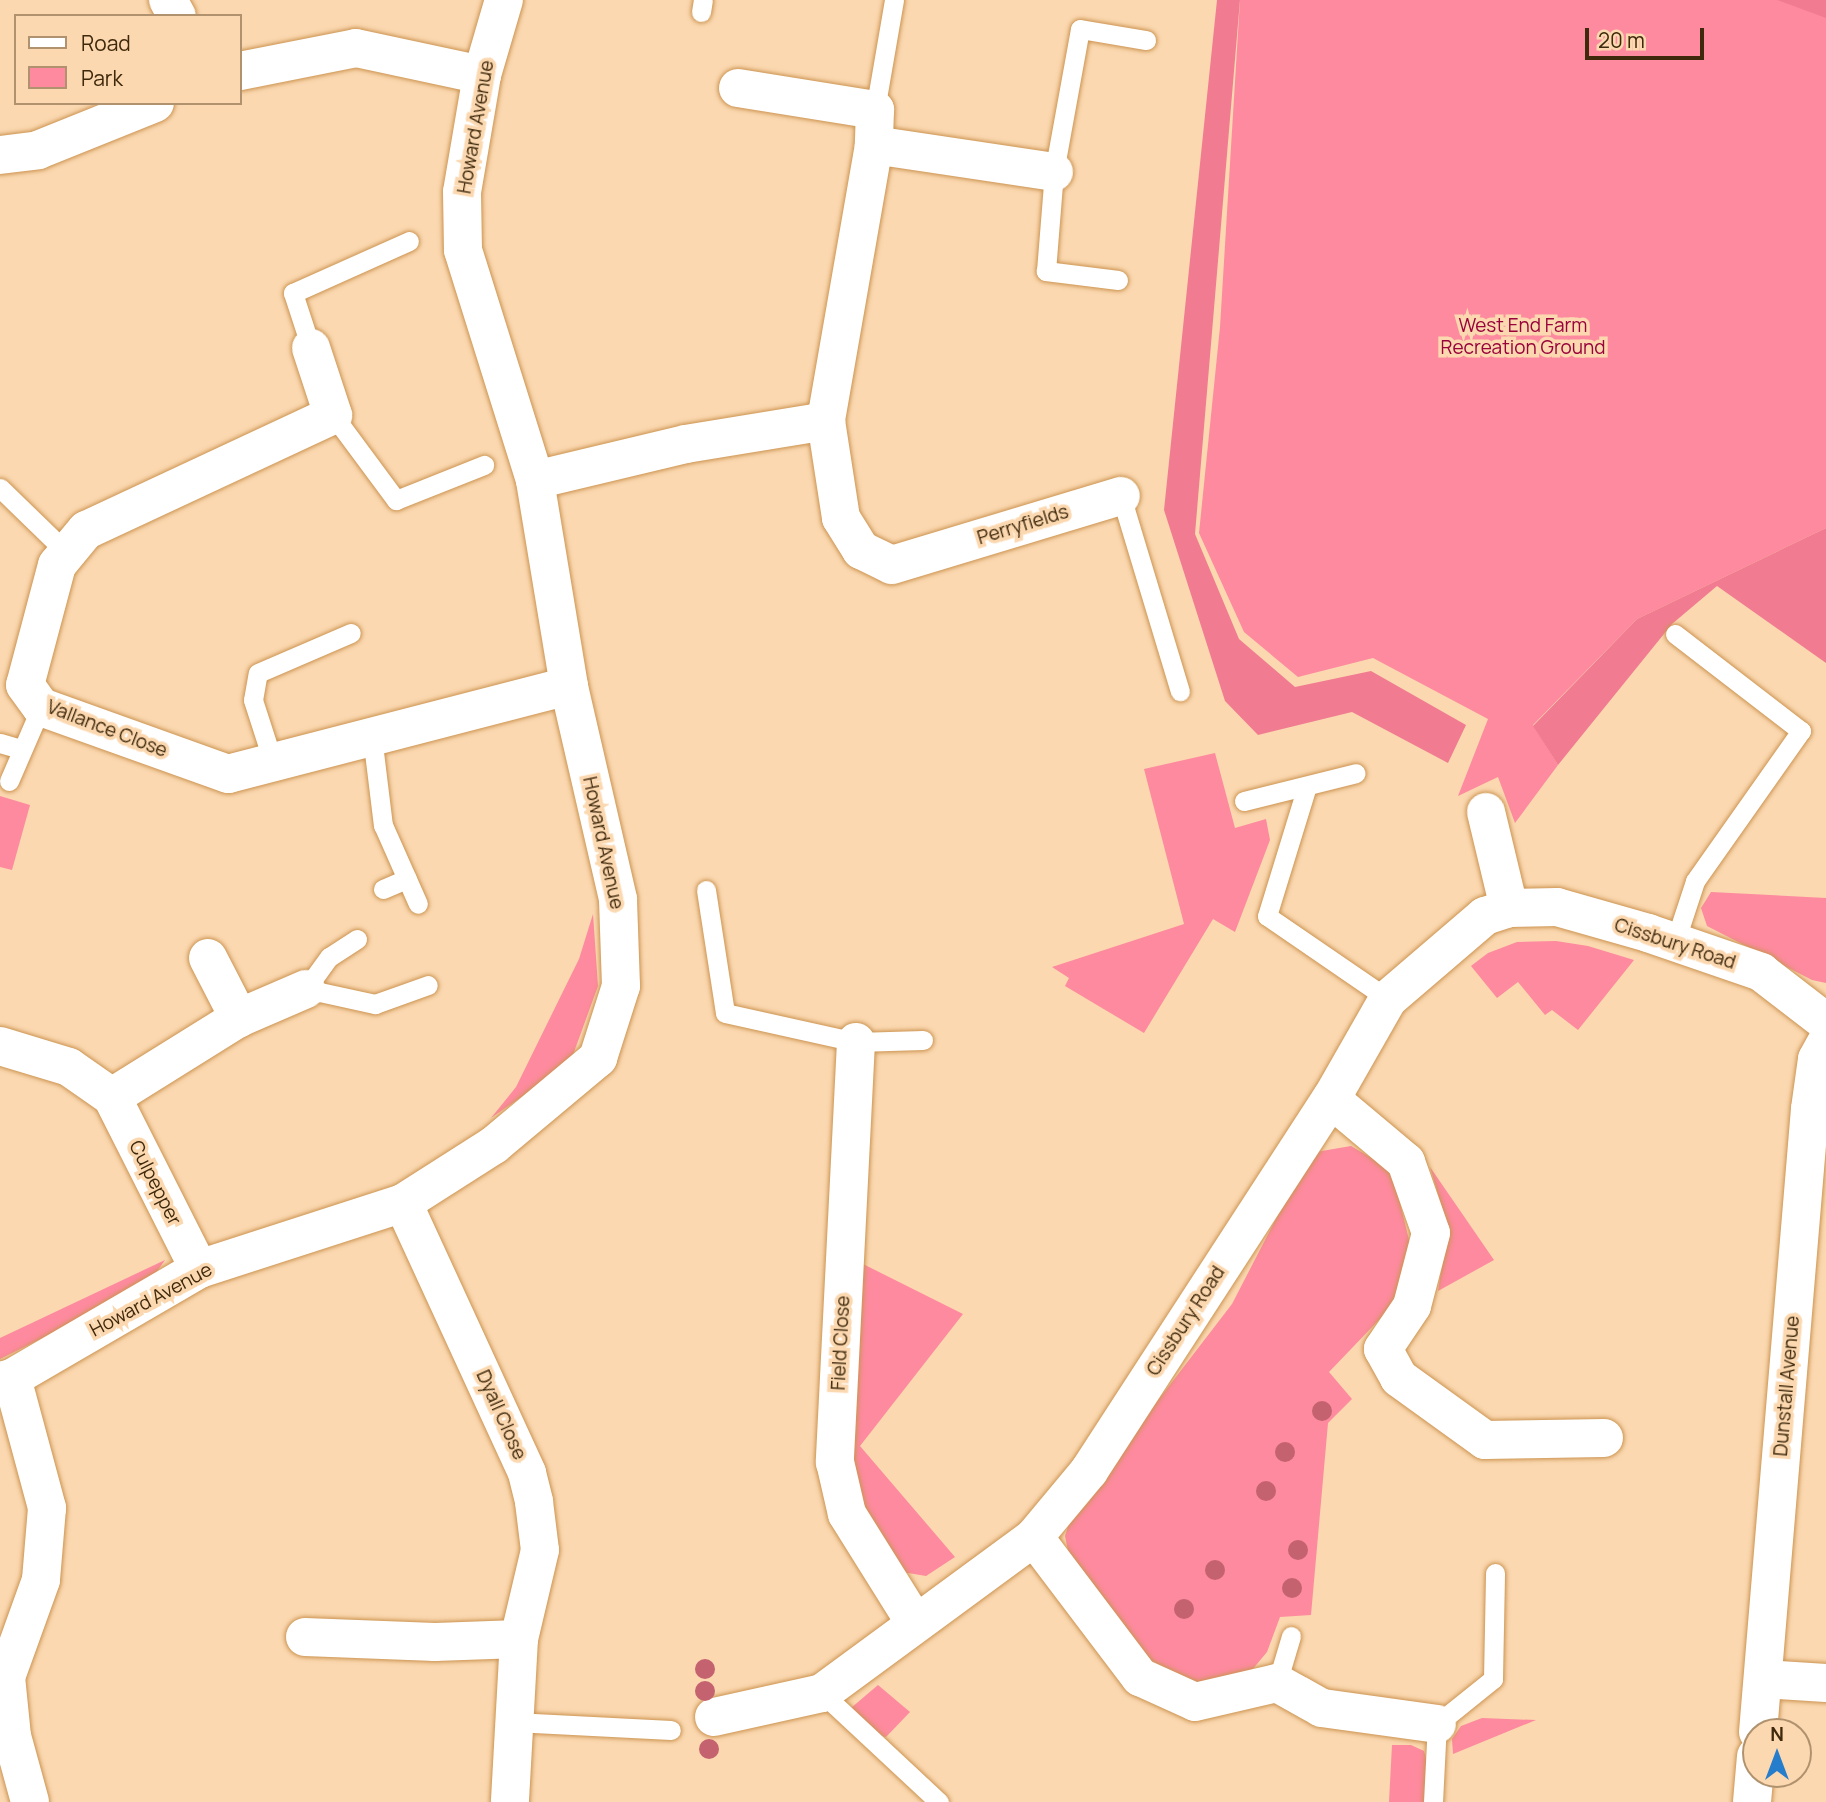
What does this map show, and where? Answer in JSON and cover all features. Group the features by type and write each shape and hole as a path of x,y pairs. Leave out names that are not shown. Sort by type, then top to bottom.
{"street":[{"name":"Howard Avenue","path":"6,1380 199,1269 404,1203 494,1145 598,1058 621,986 618,899 569,686 535,480 464,250 462,192 482,75 504,0"},
{"path":"242,71 356,48 482,75"},
{"path":"738,88 875,128 1054,172"},
{"path":"0,155 38,150 150,105"},
{"name":"Perryfields","path":"875,128 826,421 841,518 861,550 892,565 1121,496"},
{"path":"311,348 333,415"},
{"name":"Vallance Close","path":"333,415 86,530 58,565 24,685 41,707 228,774 569,686"},
{"path":"535,480 686,444 826,421"},
{"path":"1486,812 1508,908"},
{"name":"Cissbury Road","path":"714,1717 822,1693 1034,1537 1089,1471 1331,1098 1388,999 1485,916 1508,908 1557,907 1675,942 1761,972 1826,1022"},
{"path":"208,958 239,1018"},
{"path":"112,1097 239,1018 306,989"},
{"name":"Field Close","path":"856,1042 835,1462 847,1514 915,1623"},
{"name":"Dunstall Avenue","path":"1759,1718 1810,1109 1817,1059 1826,1043"},
{"name":"Culpepper","path":"0,1046 69,1068 112,1097 199,1269"},
{"path":"1331,1098 1406,1162 1431,1233 1412,1306 1383,1349 1399,1378 1485,1440 1604,1438"},
{"name":"Dyall Close","path":"404,1203 527,1474 540,1550 519,1639 510,1802"},
{"path":"6,1380 47,1508 41,1580 6,1677 6,1736 30,1802"},
{"path":"1034,1537 1140,1677 1195,1702 1277,1683 1322,1708 1437,1724"},
{"path":"305,1637 435,1642 519,1639"},
{"path":"1763,1679 1826,1683"}],"lane":[{"path":"875,128 894,0"},
{"path":"1118,280 1046,271 1054,172 1080,29 1146,40"},
{"path":"311,348 293,293 409,241"},
{"path":"333,415 396,500 484,465"},
{"path":"0,488 67,553"},
{"name":"Perryfields","path":"1121,496 1180,691"},
{"path":"273,762 253,701 258,673 351,633"},
{"path":"1675,634 1801,731 1695,881 1675,942"},
{"path":"9,781 41,707"},
{"path":"372,736 383,825 418,904"},
{"path":"0,743 21,749"},
{"path":"1244,801 1356,773"},
{"path":"1307,786 1267,916 1388,999"},
{"path":"383,889 407,879"},
{"path":"706,890 725,1013 856,1042 923,1040"},
{"path":"357,939 329,957 306,989 375,1004 428,985"},
{"path":"1433,1802 1437,1724 1493,1679 1495,1573"},
{"path":"1277,1683 1291,1636"},
{"path":"822,1693 939,1802"},
{"path":"513,1722 671,1730"}],"green space":[{"name":"West End Farm Recreation Ground","path":"1240,0 1826,0 1826,528 1637,619 1533,725 1558,765 1515,823 1498,777 1458,796 1488,719 1373,658 1298,677 1244,632 1199,533 1220,327"},
{"path":"1215,753 1235,828 1266,819 1270,840 1235,932 1213,919 1144,1033 1065,986 1069,978 1052,967 1184,924 1144,769"},
{"path":"0,796 30,805 12,870 0,867"},
{"path":"1711,892 1826,898 1826,983 1812,980 1707,926 1701,908"},
{"path":"593,914 598,986 570,1063 491,1118 516,1087 579,959"},
{"path":"1556,941 1588,946 1634,960 1578,1030 1552,1010 1545,1015 1518,982 1497,998 1471,966 1488,953 1517,942"},
{"path":"1351,1146 1392,1170 1410,1244 1398,1300 1329,1372 1352,1399 1328,1423 1311,1615 1280,1617 1267,1652 1252,1670 1215,1683 1188,1681 1150,1661 1071,1566 1065,1536 1073,1511 1232,1304 1310,1153"},
{"path":"1430,1167 1494,1260 1438,1291 1448,1228"},
{"path":"165,1260 146,1287 0,1359 0,1338"},
{"path":"859,1262 963,1314 860,1446 955,1557 926,1576 902,1572 869,1527 850,1446"},
{"path":"878,1685 910,1712 886,1737 877,1735 851,1708"},
{"path":"1482,1718 1536,1720 1453,1754 1452,1739 1461,1726"},
{"path":"1392,1745 1411,1745 1424,1751 1428,1765 1427,1802 1389,1802"}],"shaded area":[{"path":"1217,0 1240,0 1195,534 1239,639 1295,687 1371,671 1466,725 1448,763 1352,712 1258,735 1225,701 1164,510"},
{"path":"1777,0 1826,0 1826,18"},
{"path":"1826,528 1826,663 1717,586 1672,624 1558,765 1533,726 1637,619"}]}
